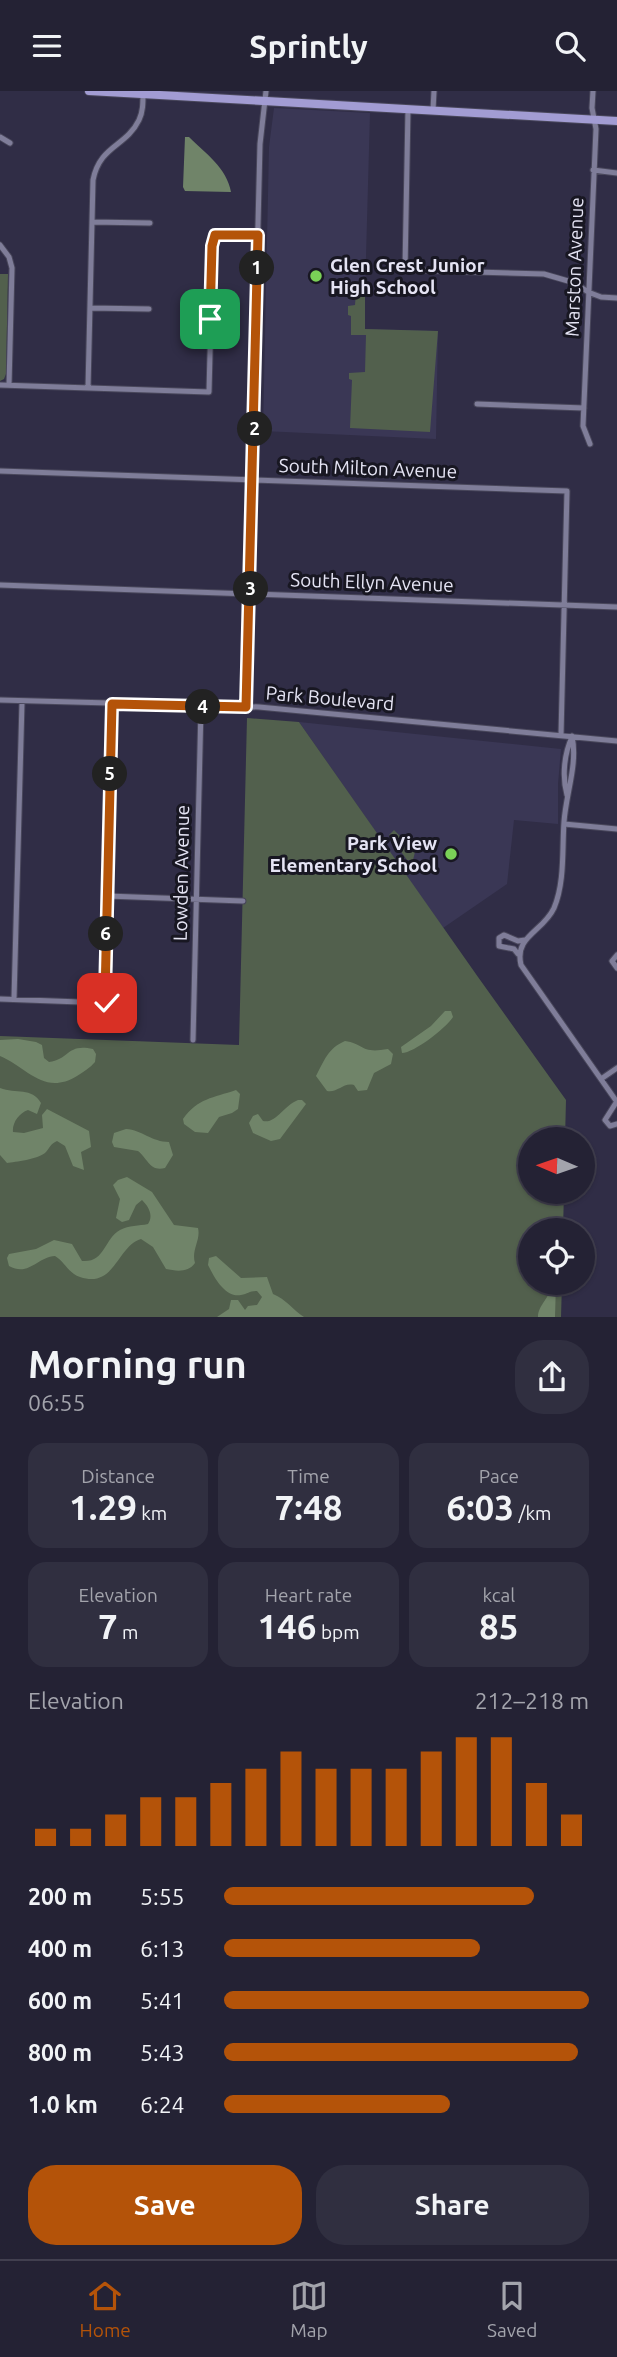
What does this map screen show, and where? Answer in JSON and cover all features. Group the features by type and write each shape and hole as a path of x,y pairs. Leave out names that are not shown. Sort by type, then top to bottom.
{"main road":[{"path":"89,91 265,95 300,102 617,121"}],"street":[{"path":"433,110 434,91"},
{"name":"Marston Avenue","path":"590,444 583,426 593,170 593,91"},
{"path":"88,388 93,180 99,159 138,123 143,92"},
{"path":"246,707 260,144 265,95"},
{"path":"408,109 405,270 544,274 575,283 588,292 617,298"},
{"path":"0,137 10,143"},
{"path":"593,170 617,173"},
{"path":"92,222 150,223"},
{"path":"0,385 209,392 213,240 215,235 223,234 258,235"},
{"path":"0,245 9,257 12,268 9,385"},
{"path":"90,308 149,309"},
{"path":"477,404 584,408"},
{"name":"South Milton Avenue","path":"0,471 567,491 565,605"},
{"name":"South Ellyn Avenue","path":"0,585 617,607"},
{"path":"561,735 565,605"},
{"name":"Park Boulevard","path":"0,700 328,712 617,741"},
{"path":"14,999 22,702"},
{"path":"0,999 107,1003 105,995 112,704"},
{"name":"Lowden Avenue","path":"193,1040 201,707"},
{"path":"572,736 575,748 567,795 557,899 545,923 525,940 520,946 519,954 522,965 617,1101 605,1119 610,1126 617,1124"},
{"path":"564,824 617,829"},
{"path":"107,896 243,901"},
{"path":"519,954 514,949 501,947 498,944 499,938 506,935 518,941 525,940"},
{"path":"617,955 612,961 617,968"},
{"path":"601,1079 617,1068"}],"shaded area":[{"name":"Glen Crest Junior High School","path":"274,108 370,113 364,329 438,331 436,439 263,431 269,147"},
{"path":"185,137 189,137 220,168 231,192 185,191"},
{"path":"0,274 8,274 6,374 0,381"},
{"path":"356,293 365,294 365,329 438,331 430,432 350,428 352,380 349,379 349,373 365,372 366,335 351,335 351,316 348,315 348,306 355,305"},
{"path":"247,718 299,722 566,1100 565,1127 518,1127 518,1204 564,1204 563,1218 518,1218 518,1295 562,1295 561,1317 0,1317 0,1036 239,1045"},
{"name":"Park View Elementary School","path":"299,722 561,749 558,824 514,820 507,884 443,928"},
{"path":"394,830 404,840 417,844 413,860 407,860 389,835"},
{"path":"445,1011 451,1011 453,1017 444,1027 422,1045 402,1053 401,1047 431,1026"},
{"path":"18,1039 42,1045 44,1058 49,1062 78,1048 85,1048 93,1049 96,1054 95,1062 82,1073 65,1081 46,1082 0,1056 0,1040"},
{"path":"345,1041 367,1049 388,1049 393,1054 391,1064 374,1073 367,1090 358,1091 350,1084 327,1091 316,1076 330,1051"},
{"path":"0,1088 28,1093 41,1103 37,1114 28,1110 19,1116 13,1132 24,1133 43,1128 42,1115 47,1109 89,1131 91,1147 81,1152 84,1170 73,1166 65,1146 57,1141 42,1155 7,1163 0,1155"},
{"path":"236,1090 240,1094 238,1109 219,1117 208,1133 195,1132 184,1124 183,1119 200,1103"},
{"path":"298,1100 306,1104 280,1139 271,1141 253,1133 249,1123 253,1116 258,1114 263,1121 272,1120"},
{"path":"126,1129 169,1142 173,1155 165,1168 156,1168 138,1151 114,1147 114,1133"},
{"path":"127,1177 152,1192 174,1225 198,1228 195,1263 192,1266 182,1271 166,1269 153,1247 141,1239 126,1250 108,1272 92,1279 76,1275 55,1256 28,1268 16,1269 9,1266 9,1254 36,1249 54,1240 72,1244 82,1261 90,1261 100,1254 120,1230 148,1224 150,1214 142,1200 136,1205 129,1220 122,1222 116,1218 120,1199 113,1185"},
{"path":"216,1256 241,1278 267,1277 273,1294 304,1317 217,1317 229,1309 231,1300 238,1300 245,1310 248,1306 257,1305 262,1297 257,1291 235,1295 225,1290 208,1265 209,1258"},
{"path":"547,1295 556,1295 555,1317 538,1317"}],"place":[{"name":"Glen Crest Junior High School","path":"316,276"},
{"name":"Park View Elementary School","path":"451,854"}],"route":[{"path":"107,1003 105,995 112,704 246,707 258,235 215,235 212,246 210,319"}]}
